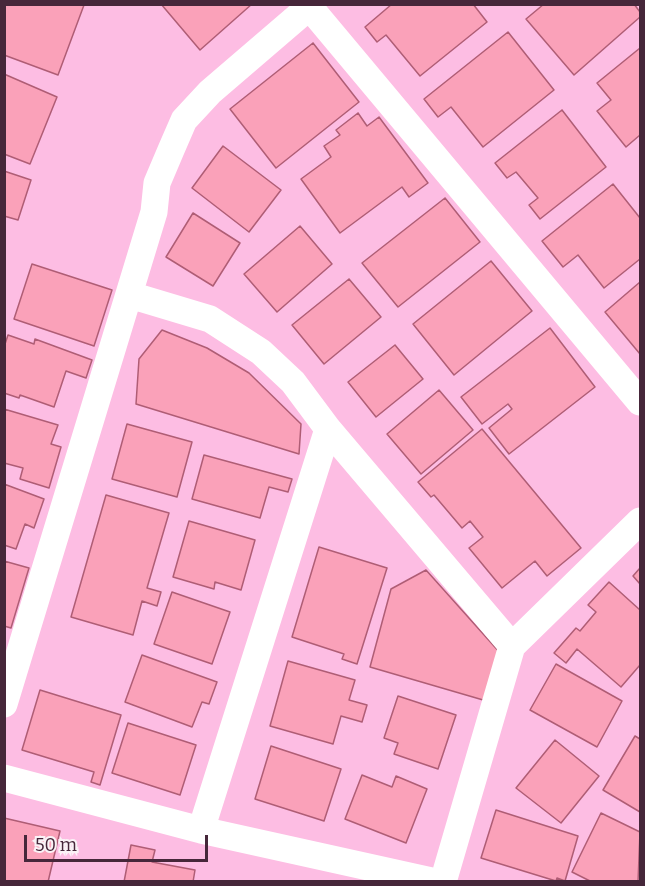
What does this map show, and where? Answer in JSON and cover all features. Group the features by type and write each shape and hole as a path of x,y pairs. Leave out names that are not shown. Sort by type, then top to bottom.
{"street":[{"path":"4,704 130,296 154,212 157,183 184,120 210,92 308,6 640,402"},
{"path":"130,296 210,319 261,352 292,382 328,429 512,646"},
{"path":"201,830 328,429"},
{"path":"443,882 512,646 640,521"},
{"path":"4,778 201,830 436,882"}],"building":[{"path":"4,4 84,5 58,75 4,55"},
{"path":"161,4 252,4 200,50"},
{"path":"392,4 473,4 487,22 420,76 386,35 377,42 365,27"},
{"path":"544,4 634,4 640,12 640,17 574,75 526,19"},
{"path":"508,32 554,90 483,147 451,107 438,117 424,99"},
{"path":"313,43 359,102 276,168 230,109"},
{"path":"640,48 640,135 626,147 597,111 611,100 597,83"},
{"path":"4,74 57,97 30,164 4,154"},
{"path":"562,110 606,167 540,219 529,205 538,198 516,172 507,178 495,163"},
{"path":"358,113 367,126 379,117 428,183 409,197 402,187 340,233 301,179 331,157 324,146 340,135 336,130"},
{"path":"223,146 281,190 249,232 192,188"},
{"path":"4,171 31,180 18,220 4,216"},
{"path":"613,184 640,218 640,259 604,288 578,255 563,267 542,241"},
{"path":"445,198 480,242 398,307 362,263"},
{"path":"193,213 240,243 213,286 166,257"},
{"path":"300,226 332,264 277,312 244,274"},
{"path":"491,261 532,311 454,375 413,324"},
{"path":"32,264 112,290 94,346 14,319"},
{"path":"349,279 381,317 324,364 292,325"},
{"path":"640,282 640,354 605,312"},
{"path":"550,328 595,387 509,454 489,428 512,409 508,404 482,424 461,397"},
{"path":"162,330 207,348 249,373 301,424 299,454 136,404 139,359"},
{"path":"8,335 34,344 35,339 92,360 86,378 66,371 54,407 20,395 19,398 4,393 4,347"},
{"path":"395,345 423,379 376,417 348,382"},
{"path":"439,390 473,430 421,474 387,434"},
{"path":"4,409 58,425 51,444 61,447 49,488 20,479 23,468 4,463"},
{"path":"127,424 192,442 177,497 112,479"},
{"path":"482,429 581,548 547,576 535,561 502,588 469,548 483,537 470,521 462,528 434,495 431,497 418,482"},
{"path":"204,455 292,479 288,492 269,487 260,518 192,499"},
{"path":"4,484 44,499 34,528 25,524 16,549 4,545"},
{"path":"106,495 169,513 147,588 161,592 157,606 142,601 133,635 71,617"},
{"path":"189,521 255,540 241,590 215,582 214,589 173,577"},
{"path":"319,547 387,568 357,664 342,659 344,654 292,637"},
{"path":"4,561 29,568 11,628 4,626"},
{"path":"640,568 640,584 633,576"},
{"path":"426,570 502,655 490,702 370,667 391,589"},
{"path":"609,582 640,610 640,665 621,687 577,649 566,663 554,653 576,628 580,631 596,612 588,605"},
{"path":"172,592 230,612 212,664 154,644"},
{"path":"142,655 217,682 209,704 202,702 192,727 125,702"},
{"path":"288,661 355,680 349,700 367,705 362,722 341,716 333,744 270,726"},
{"path":"556,664 622,701 597,747 530,710"},
{"path":"40,690 121,715 100,785 91,782 94,772 22,750"},
{"path":"398,696 456,715 438,769 394,754 398,743 384,738"},
{"path":"128,723 196,745 180,795 112,773"},
{"path":"635,736 640,739 640,812 603,790"},
{"path":"555,740 599,776 561,823 516,788"},
{"path":"271,746 341,769 324,821 255,799"},
{"path":"362,775 392,787 396,776 427,789 406,843 345,819"},
{"path":"496,810 578,836 565,881 557,878 556,881 481,858"},
{"path":"601,813 640,832 638,882 592,882 572,872"},
{"path":"4,818 60,831 48,882 4,882"},
{"path":"131,845 155,850 152,862 195,870 193,882 124,882"}]}
